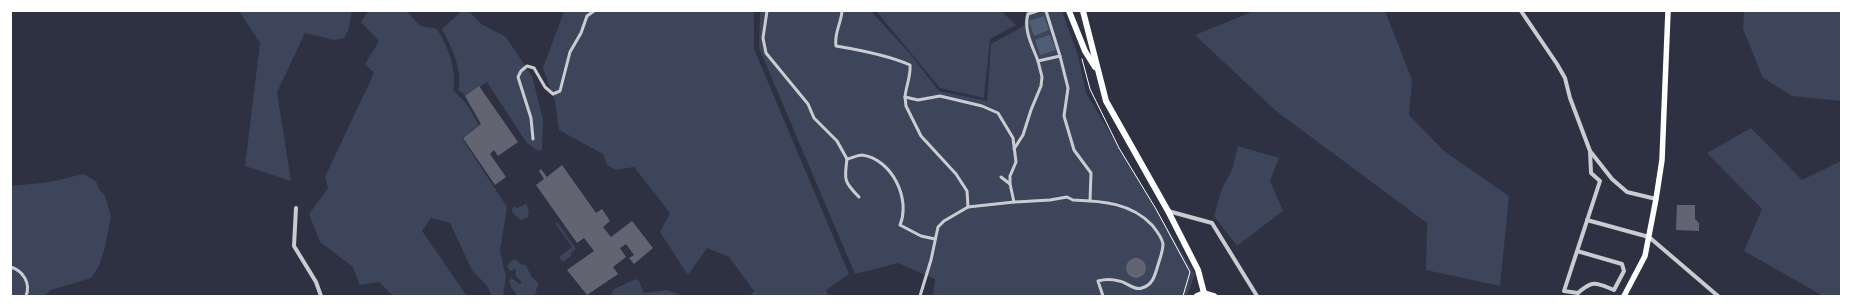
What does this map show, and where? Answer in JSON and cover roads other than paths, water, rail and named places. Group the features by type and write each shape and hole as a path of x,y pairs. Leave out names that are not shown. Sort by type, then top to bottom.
{"main road":[{"path":"1069,11 1085,51 1098,73"},
{"path":"1083,11 1106,101 1168,211 1198,270 1204,293"},
{"path":"1624,296 1645,256 1656,199 1662,160 1668,11"},
{"path":"1197,296 1204,293 1214,296"}],"street":[{"path":"533,139 531,118 518,77 521,71 527,66 534,68 548,91 553,94 560,91 570,52 582,33 588,16 594,11"},
{"path":"767,11 763,38 766,53 808,104 814,118 837,141 847,159 845,174 847,186 859,197"},
{"path":"842,11 842,17 836,31 836,46 868,52 902,61 910,65 911,73 906,84 906,106 921,136 956,174 967,191 968,207"},
{"path":"1014,149 1023,135 1042,77 1028,32 1027,20 1028,14 1037,11"},
{"path":"1046,11 1068,88 1064,116 1074,150 1091,173 1090,201"},
{"path":"1521,11 1554,59 1565,78 1570,98 1590,151 1612,179 1627,192 1656,199"},
{"path":"1038,61 1060,56"},
{"path":"905,97 918,100 940,96 982,106 998,113 1013,138 1016,162 1010,176 1010,184 1014,202"},
{"path":"1577,251 1622,264 1624,271 1614,290 1594,283 1587,285 1578,293 1564,291 1587,220 1600,181 1591,173 1590,151"},
{"path":"847,159 862,155 883,164 902,193 903,218 900,225 922,236 935,239"},
{"path":"1001,177 1010,184"},
{"path":"920,296 931,260 938,227 944,221 968,207 1050,200 1067,197 1073,200 1116,204 1132,210 1143,216 1158,231 1163,243 1156,275 1151,284 1140,289 1133,288 1120,281 1106,279 1098,281 1102,296"},
{"path":"296,208 294,246 316,282 321,296"},
{"path":"1168,211 1212,223 1258,296"},
{"path":"1587,220 1649,237 1718,296"},
{"path":"11,267 22,273 26,279 28,286 26,296"}]}
